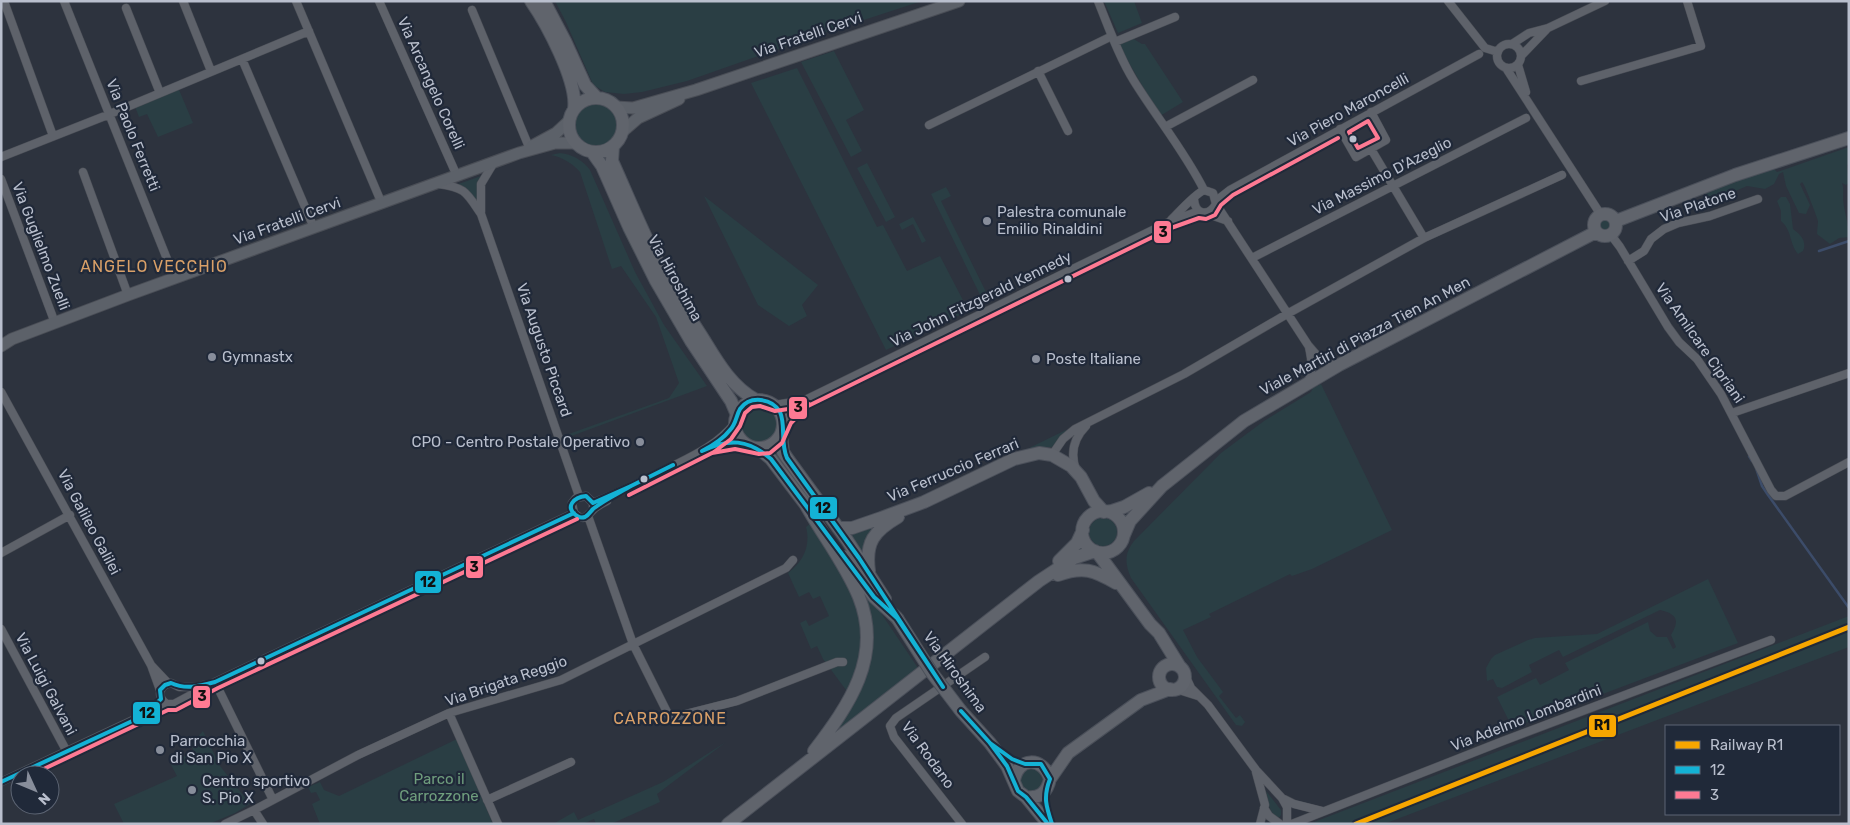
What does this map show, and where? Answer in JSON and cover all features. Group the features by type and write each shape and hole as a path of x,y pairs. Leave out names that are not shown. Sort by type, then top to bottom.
{"main road":[{"path":"531,1 555,43 571,82 575,96 574,109"},
{"path":"544,1 585,85 597,98"},
{"name":"Via Fratelli Cervi","path":"597,98 610,102 616,107 633,108 696,90 959,1"},
{"name":"Via Fratelli Cervi","path":"613,146 619,140 622,131 638,118 696,90"},
{"path":"574,109 587,100 597,98"},
{"path":"616,107 621,114 623,122 622,131"},
{"name":"Via Fratelli Cervi","path":"4,342 128,295 493,164 556,133 569,121 574,109"},
{"path":"569,121 571,137 580,148 592,152 600,152 613,146"},
{"path":"1616,221 1735,175 1849,138"},
{"name":"Via Fratelli Cervi","path":"524,150 555,144 575,143"},
{"name":"Via Hiroshima","path":"613,146 612,161 658,262 684,309 716,359 736,386 743,392 756,400 766,400 775,405 781,414 783,452 870,575 932,673 1007,766 1018,791 1026,797 1050,824"},
{"name":"Via Hiroshima","path":"592,152 602,166 656,281 691,341 731,401 739,438 744,443 758,448 771,459 874,596 897,618"},
{"path":"1601,215 1611,216 1616,221 1615,231 1610,235 1604,237 1596,232 1594,222 1601,215"},
{"name":"Viale Martiri di Piazza Tien An Men","path":"1117,548 1130,521 1162,486 1244,421 1339,365 1596,232"},
{"path":"736,419 744,404 756,400"},
{"path":"758,448 771,444 782,429"},
{"name":"Via Ferruccio Ferrari","path":"838,528 852,528 924,502 1014,458 1032,454 1052,455"},
{"path":"1052,455 1065,461 1077,472 1088,492 1106,512 1114,515 1122,524 1124,535"},
{"name":"Viale Martiri di Piazza Tien An Men","path":"1086,524 1095,513 1124,507 1162,486"},
{"path":"1014,781 1017,771 1030,763 1046,762 1068,753 1141,700 1173,689 1183,683 1182,671 1159,633 1150,624 1096,552 1086,544 1088,492"},
{"name":"Via Hiroshima","path":"870,575 868,552 875,534 924,502"},
{"path":"803,765 831,730 854,692 862,670 866,636 862,607 855,589 808,507"},
{"path":"1039,581 1070,551 1086,524"},
{"path":"728,824 1039,581 1074,558 1096,552 1106,553 1117,548"},
{"path":"1117,548 1115,564 1124,587"},
{"path":"1039,581 1069,571 1088,570 1103,575 1124,587"},
{"path":"1150,624 1161,651 1160,674 1162,685 1173,689"},
{"path":"1141,700 1168,665 1172,664 1182,671"},
{"name":"Via Hiroshima","path":"990,743 1012,759 1041,764 1050,779"},
{"path":"1026,797 1036,797 1045,792 1050,779 1068,753"},
{"name":"Via Hiroshima","path":"1045,792 1050,824"}],"street":[{"name":"Via Paolo Ferretti","path":"64,1 175,279"},
{"path":"183,1 211,71"},
{"path":"296,1 382,204"},
{"name":"Via Arcangelo Corelli","path":"379,1 457,176"},
{"path":"1098,1 1134,80 1193,167 1212,210 1202,212"},
{"path":"1448,1 1475,38 1485,48 1498,52"},
{"path":"1601,215 1529,101 1506,68 1498,62 1498,52 1502,46 1512,44 1529,33 1548,28 1605,1"},
{"path":"1581,82 1701,46 1687,1"},
{"path":"6,4 53,136"},
{"path":"126,8 160,93"},
{"path":"472,10 524,150"},
{"path":"929,125 1038,71 1114,39 1175,17"},
{"path":"1506,68 1513,68 1518,64 1522,56 1548,28"},
{"path":"1,156 110,114 309,31"},
{"path":"1512,44 1519,49 1522,56"},
{"name":"Via Piero Maroncelli","path":"1207,197 1230,190 1479,54"},
{"path":"242,59 314,228"},
{"path":"1518,64 1529,101"},
{"path":"1038,71 1068,131"},
{"path":"1165,127 1253,80"},
{"path":"1340,129 1356,157 1371,149 1386,140 1370,112"},
{"name":"Via Massimo D'Azeglio","path":"1252,258 1526,118"},
{"path":"1371,149 1424,238"},
{"name":"Via Augusto Piccard","path":"481,214 482,184 493,164"},
{"path":"83,172 128,295"},
{"path":"1052,455 1063,440 1075,429 1184,374 1424,238 1562,175"},
{"name":"Via Guglielmo Zuelli","path":"1,179 55,323"},
{"name":"Via Augusto Piccard","path":"437,184 458,187 469,197 481,214 579,496"},
{"path":"1207,197 1194,206 1202,212 1228,221"},
{"path":"1207,197 1228,221 1308,345 1321,360 1339,365"},
{"name":"Via John Fitzgerald Kennedy","path":"782,429 792,412 806,400 1169,222 1207,197"},
{"name":"Via Platone","path":"1628,261 1644,250 1657,234 1671,226 1692,219 1710,216 1758,199"},
{"name":"Via John Fitzgerald Kennedy","path":"1169,222 1202,212"},
{"name":"Via Amilcare Cipriani","path":"1610,235 1668,327 1679,342 1697,359 1707,372 1732,412 1770,490 1776,496 1785,496 1849,462"},
{"path":"1308,345 1312,360 1312,371 1308,383"},
{"path":"1732,412 1849,373"},
{"name":"Via Galileo Galilei","path":"1,392 151,665 163,698"},
{"name":"Via John Fitzgerald Kennedy","path":"775,405 806,400"},
{"path":"593,506 586,496 579,496 572,503 574,513 582,518 588,516 593,506 711,446 726,435 736,419"},
{"path":"1077,472 1073,462 1072,451 1075,440 1090,422"},
{"path":"711,446 744,443"},
{"path":"163,698 174,704 215,682 574,513"},
{"path":"1,553 70,515"},
{"path":"588,516 633,644 670,718 737,701 837,662 843,662"},
{"name":"Via Brigata Reggio","path":"225,824 358,755 449,713 561,680 786,568 793,560"},
{"name":"Via Luigi Galvani","path":"1,629 67,752"},
{"name":"Via Adelmo Lombardini","path":"1292,824 1771,640"},
{"name":"Via Rodano","path":"962,824 894,737 890,726 896,718 985,657"},
{"name":"Via Galileo Galilei","path":"151,665 168,683"},
{"path":"1182,671 1198,696 1208,704 1256,770 1282,798 1287,807 1287,824"},
{"path":"1,782 143,716 163,698 165,684 174,684 179,687 197,687 215,682"},
{"path":"215,682 272,800"},
{"path":"179,687 182,693 180,700"},
{"path":"1173,689 1198,696"},
{"path":"449,713 498,824"},
{"path":"487,800 571,762"},
{"path":"1256,770 1264,798 1264,808 1260,824"},
{"path":"1282,798 1294,804 1322,811"},
{"path":"1264,808 1269,816 1280,824"},
{"path":"254,810 263,824"}],"green space":[{"path":"555,1 922,1 687,81 642,92 624,94 605,92 592,82"},
{"path":"1104,1 1134,1 1142,23 1118,33"},
{"path":"1132,38 1145,44 1183,102 1160,116 1119,43"},
{"path":"834,51 864,110 846,120 862,151 851,157 801,62"},
{"path":"797,68 877,227 883,225 907,271 940,256 966,306 964,313 886,350 751,83"},
{"path":"177,85 193,123 158,137 147,114 139,117 134,104"},
{"path":"596,104 611,110 617,125 611,140 596,146 581,140 575,125 581,110"},
{"path":"1849,147 1849,164 1847,165 1849,183 1846,185 1842,183 1849,237 1839,238 1830,244 1817,234 1818,221 1802,182 1800,184 1810,205 1806,214 1799,213 1786,186 1783,172 1779,174 1774,184 1765,189 1747,186 1717,199 1706,199 1705,192 1771,166 1777,172"},
{"path":"560,153 577,158 590,170 635,272 664,325 707,386 566,438 566,435 669,398 679,383 656,317 621,266 612,269 580,172 567,161 551,155"},
{"path":"867,163 895,217 886,222 857,168"},
{"path":"487,174 481,184 481,214 453,186"},
{"path":"946,187 951,196 941,201 989,298 983,301 931,194"},
{"path":"704,196 818,285 802,305 807,316 789,326 758,305"},
{"path":"1781,197 1786,197 1790,204 1793,229 1804,241 1803,251 1798,254 1787,228 1781,221 1781,211 1777,201"},
{"path":"913,217 926,241 922,243 913,224 902,230 899,224"},
{"path":"1605,217 1611,219 1613,225 1611,231 1605,233 1599,231 1597,225 1599,219"},
{"path":"1321,384 1392,530 1312,569 1292,576 1290,574 1209,614 1211,617 1183,630 1197,657 1223,692 1219,696 1236,718 1240,715 1245,722 1242,726 1236,725 1131,578 1126,559 1128,550 1134,541 1221,453 1264,421"},
{"path":"760,406 767,407 773,411 777,417 777,431 773,437 767,441 760,442 753,441 747,437 743,431 742,424 743,417 747,411 753,407"},
{"path":"1068,429 1052,447 1027,449"},
{"path":"1103,518 1113,522 1117,532 1113,542 1103,546 1093,542 1089,532 1093,522"},
{"path":"811,523 832,556 858,608 862,627 861,660 849,694 823,659 817,646 811,649 800,623 806,620 809,626 829,616 820,596 813,599 809,592 799,597 788,573 802,559 807,541 806,527"},
{"path":"874,527 862,559 849,532"},
{"path":"858,579 918,668 824,744 868,659"},
{"path":"1708,579 1738,643 1518,726 1508,719 1497,697 1536,678 1540,685 1569,670 1565,663 1648,622 1650,631 1657,637 1667,637 1673,649 1676,647 1671,635 1676,622 1670,613 1660,610 1563,657 1559,650 1529,665 1532,672 1502,688 1497,687 1493,679 1487,681 1486,668 1495,655 1535,638 1597,634"},
{"path":"1849,616 1849,647 1384,824 1309,824"},
{"name":"Centro sportivo S. Pio X","path":"203,731 220,766 250,804 235,813 209,824 124,824 114,804 177,776 170,763 194,752 191,744"},
{"name":"Parco il Carrozzone","path":"457,739 493,824 320,824 312,804 320,800 316,792 311,793 308,787 320,782 324,790 339,796"},
{"path":"726,742 657,794 660,802 611,824 596,824 594,819 583,824 553,824 574,812 578,820 663,782"},
{"path":"1032,769 1040,772 1043,780 1040,788 1032,791 1024,788 1021,780 1024,772"},
{"path":"1266,791 1281,810 1279,818 1271,810"}],"waterway":[{"path":"1819,251 1849,241"},
{"path":"1749,456 1752,461"},
{"path":"1756,468 1762,486 1849,608"}],"rail line":[{"name":"R1","path":"1356,824 1849,627"}],"transit line":[{"name":"3","path":"1368,121 1378,138 1358,148 1349,132 1368,121"},
{"name":"3","path":"629,495 714,452 731,439 740,426 745,413 752,407 760,406 775,411 808,406 1171,228 1199,218 1206,219 1215,215 1221,205 1233,195 1338,138"},
{"name":"12","path":"702,451 727,433 734,425 740,409 749,402 761,400 776,407 782,417 784,446 787,458 859,558 943,687"},
{"name":"3","path":"712,453 735,449 759,454 770,453 782,443 791,423 809,404"},
{"name":"12","path":"702,451 721,444 738,443 754,447 771,459 874,597 897,618 943,687"},
{"name":"12","path":"631,486 673,465"},
{"name":"12","path":"631,486 673,465"},
{"name":"12","path":"631,486 593,509 585,517 578,517 571,509 572,503 578,498 586,496 593,503 631,486"},
{"name":"12","path":"1,782 143,716 161,699 160,690 165,685 171,683 193,687 215,682 574,513"},
{"name":"3","path":"52,765 168,710 176,710 218,688 577,519"},
{"name":"12","path":"961,711 990,743"},
{"name":"12","path":"990,743 1012,759 1025,764 1041,764 1050,779 1046,801 1052,824"},
{"name":"12","path":"990,743 1007,766 1018,791 1026,797 1048,824"}],"place":[{"name":"Palestra comunale Emilio Rinaldini","path":"987,221"},
{"name":"Gymnastx","path":"212,357"},
{"name":"Poste Italiane","path":"1036,359"},
{"name":"CPO - Centro Postale Operativo","path":"640,442"},
{"name":"Parrocchia di San Pio X","path":"160,750"},
{"name":"Centro sportivo S. Pio X","path":"192,790"}],"district":[{"name":"ANGELO VECCHIO","path":"154,266"},
{"name":"CARROZZONE","path":"670,718"}]}
